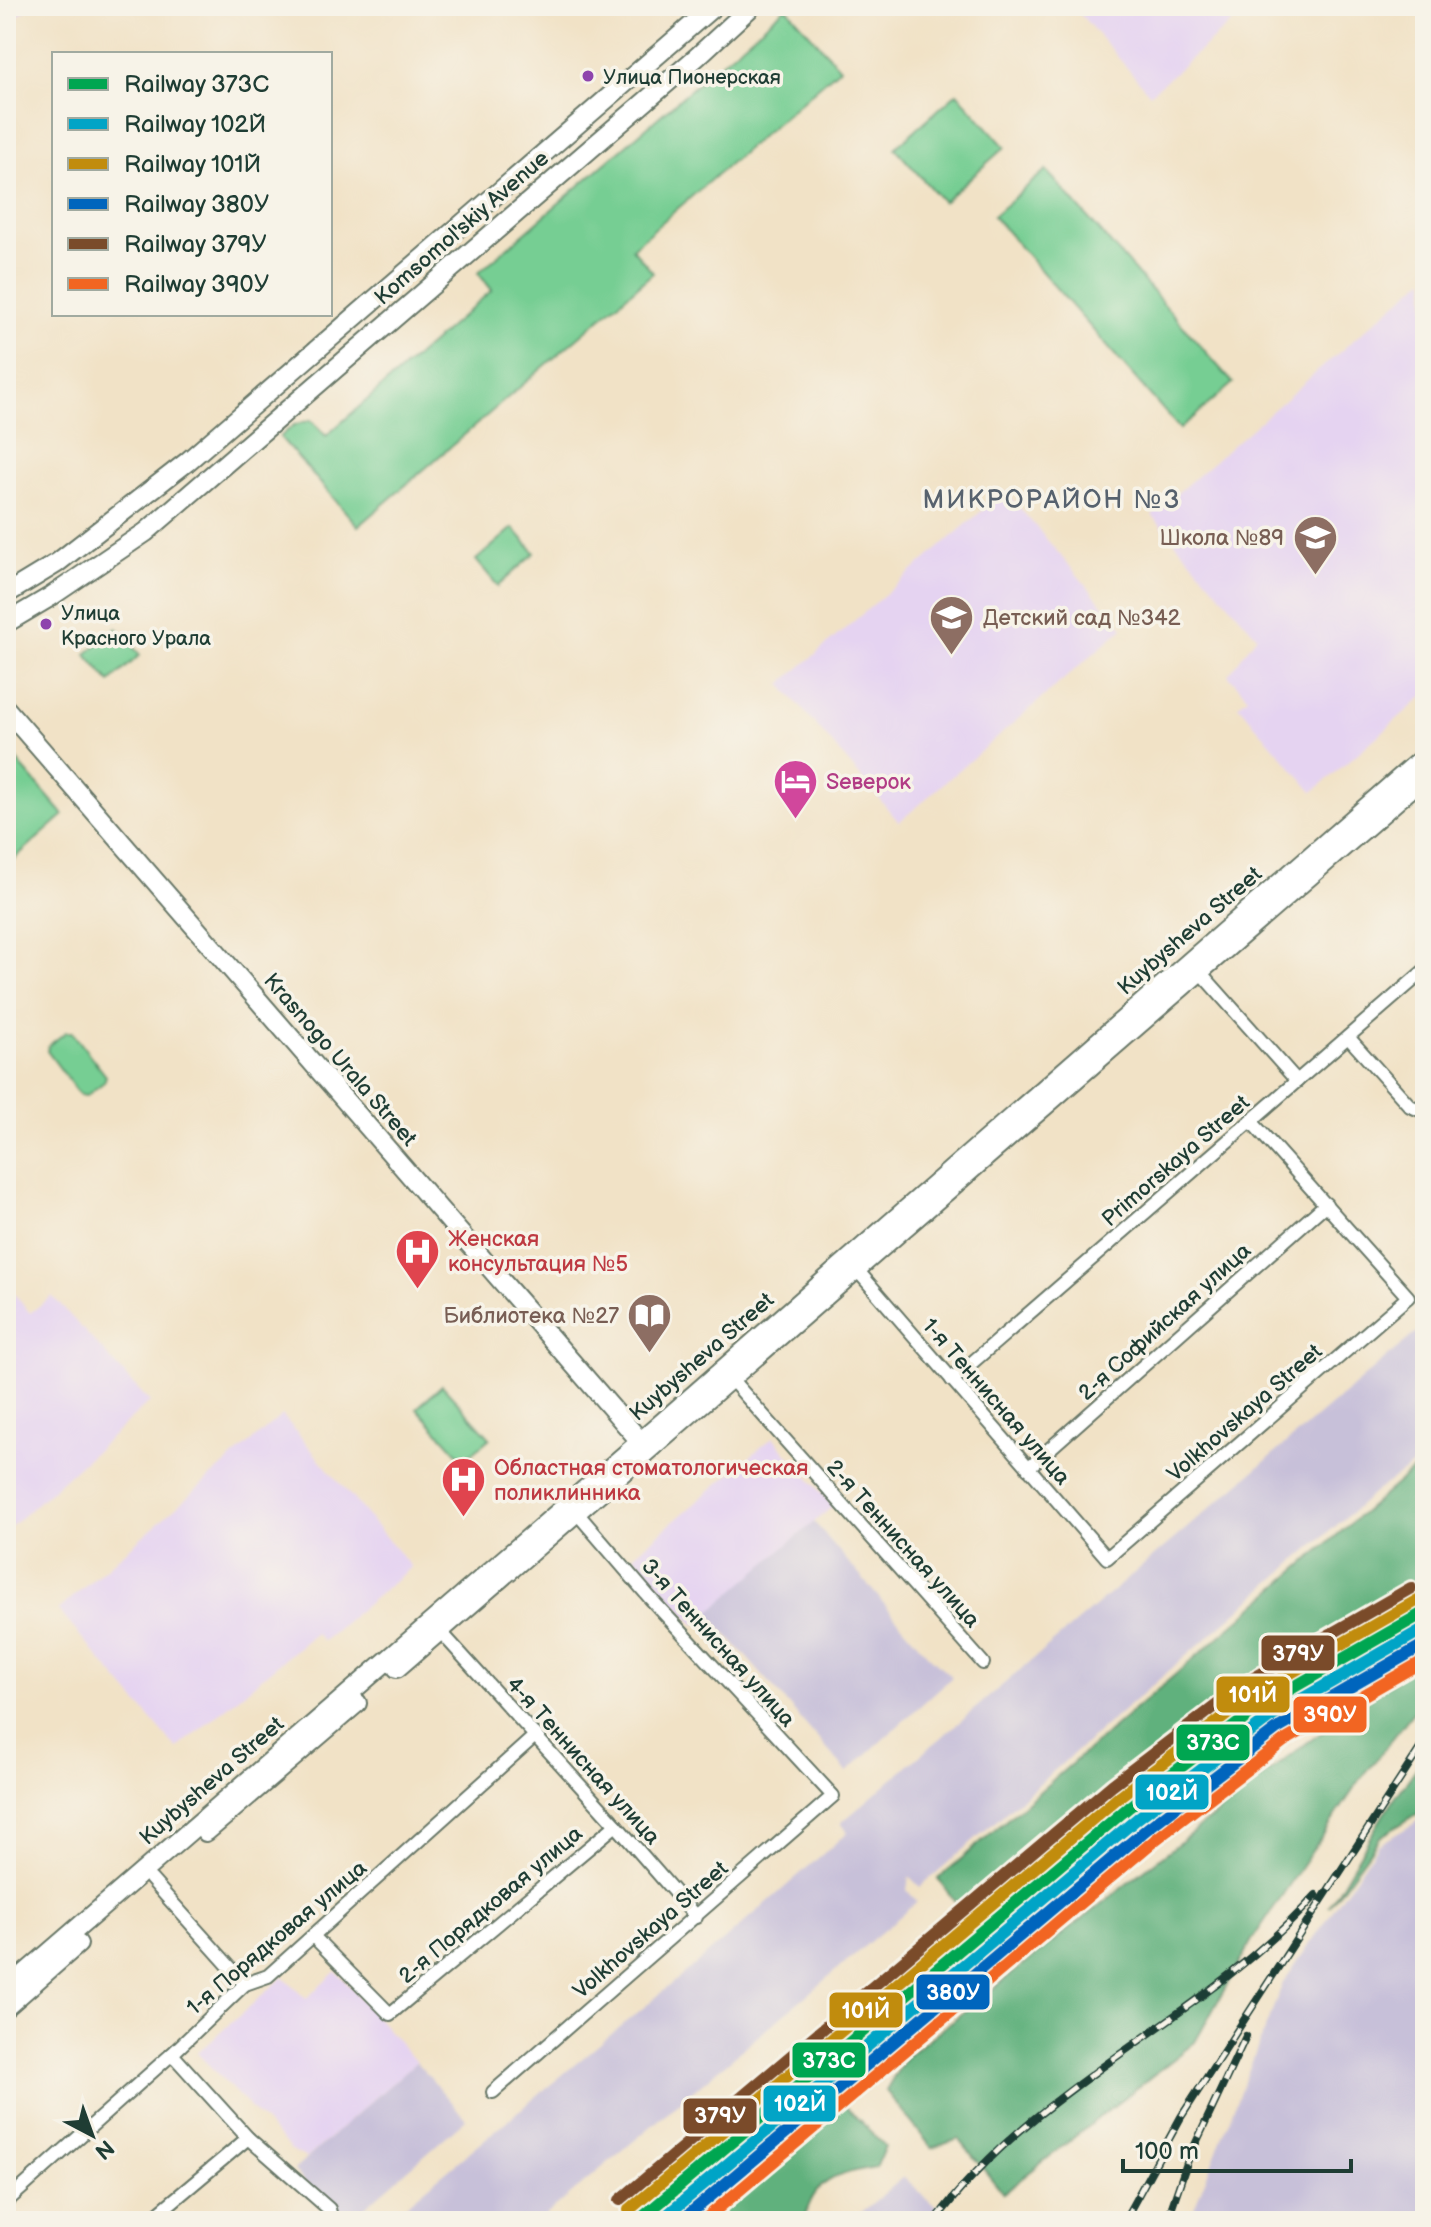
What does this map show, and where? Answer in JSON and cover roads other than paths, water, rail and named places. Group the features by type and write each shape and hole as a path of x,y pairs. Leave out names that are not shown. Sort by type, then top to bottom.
{"main road":[{"name":"Komsomol'skiy Avenue","path":"6,623 146,532 736,13 752,6"},
{"name":"Komsomol'skiy Avenue","path":"6,594 57,563 187,462 710,7"},
{"path":"710,7 736,13"},
{"name":"Krasnogo Urala Street","path":"6,709 645,1446"},
{"name":"Kuybysheva Street","path":"6,1990 147,1875 645,1446 1324,854 1425,756"},
{"name":"Kuybysheva Street","path":"1324,854 1425,776"},
{"name":"Kuybysheva Street","path":"436,1626 577,1513 645,1446 731,1379 852,1265"},
{"name":"Kuybysheva Street","path":"6,2007 147,1875"}],"street":[{"path":"1195,966 1297,1081"},
{"name":"Primorskaya Street","path":"952,1380 1425,970"},
{"path":"1348,1037 1410,1106 1425,1112"},
{"path":"1251,1121 1326,1204"},
{"name":"Volkhovskaya Street","path":"1107,1558 1408,1297 1326,1204"},
{"name":"2-я Софийская улица","path":"1028,1468 1326,1204"},
{"name":"1-я Теннисная улица","path":"852,1265 1107,1558"},
{"name":"2-я Теннисная улица","path":"731,1379 983,1663"},
{"name":"3-я Теннисная улица","path":"577,1513 650,1598 833,1796"},
{"name":"4-я Теннисная улица","path":"436,1626 696,1917"},
{"name":"1-я Порядковая улица","path":"6,2202 172,2054 245,1984 268,1976 536,1735"},
{"name":"Volkhovskaya Street","path":"493,2092 833,1796"},
{"name":"2-я Порядковая улица","path":"313,1936 390,2014 616,1825"},
{"path":"147,1875 245,1984"},
{"path":"172,2054 248,2138 329,2209 332,2221"},
{"path":"149,2221 248,2138"}],"railway":[{"path":"1124,2221 1181,2117 1425,1741"},
{"path":"935,2221 976,2173 1021,2130 1070,2090 1223,1980 1271,1940 1316,1895"},
{"path":"1167,2221 1188,2160 1246,2036"}],"rail line":[{"name":"379У","path":"620,2200 1112,1785 1247,1682 1411,1588"},
{"name":"101Й","path":"629,2210 1120,1796 1254,1694 1418,1600"},
{"name":"373C","path":"638,2221 1129,1807 1261,1706 1425,1612"},
{"name":"102Й","path":"660,2221 1138,1818 1269,1718 1425,1628"},
{"name":"380У","path":"681,2221 1147,1829 1277,1729 1425,1644"},
{"name":"390У","path":"703,2221 1155,1840 1284,1741 1425,1660"}],"place":[{"name":"Улица Пионерская","path":"588,76"},
{"name":"Школа №89","path":"1315,576"},
{"name":"Улица Красного Урала","path":"46,624"},
{"name":"Детский сад №342","path":"952,656"},
{"name":"Sеверок","path":"795,820"},
{"name":"Женская консультация №5","path":"417,1290"},
{"name":"Библиотека №27","path":"650,1354"},
{"name":"Областная стоматологическая поликлинника","path":"463,1519"}],"district":[{"name":"МИКРОРАЙОН №3","path":"1052,499"}]}
